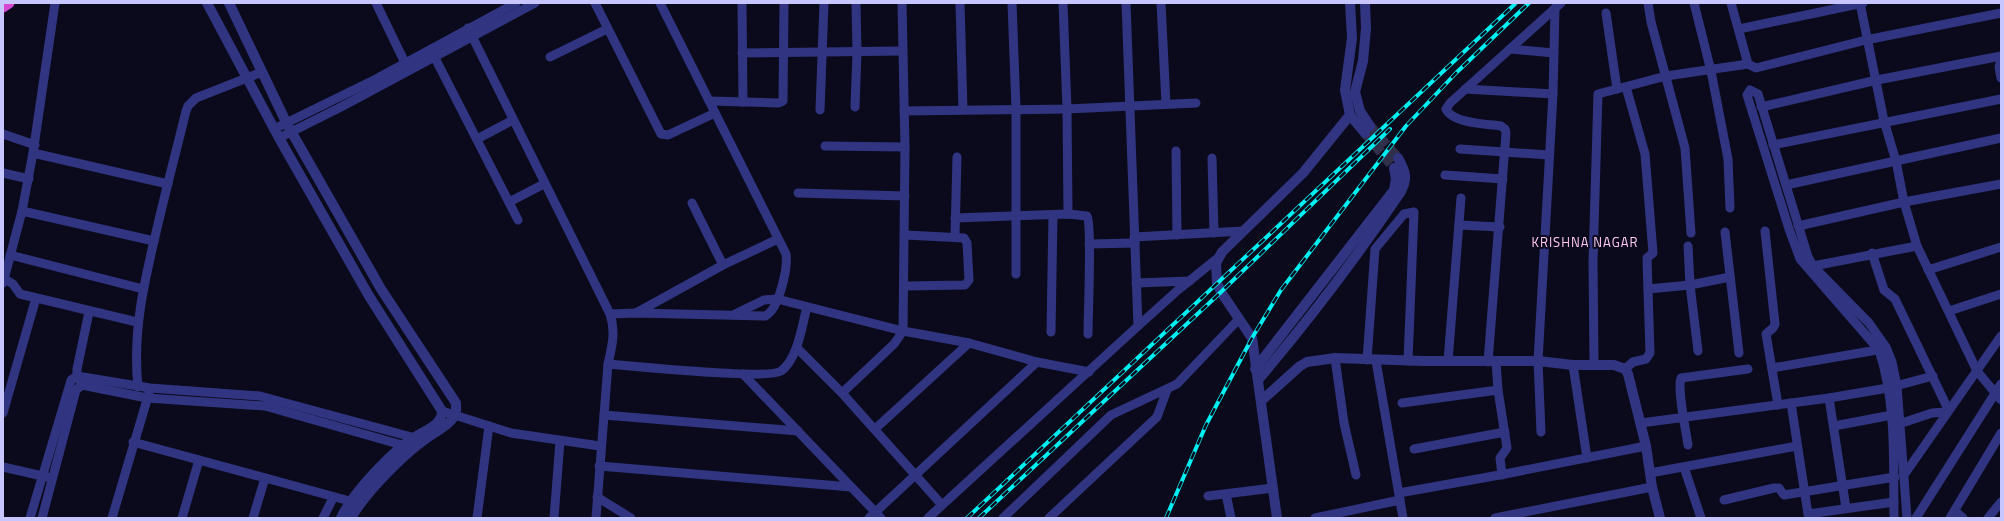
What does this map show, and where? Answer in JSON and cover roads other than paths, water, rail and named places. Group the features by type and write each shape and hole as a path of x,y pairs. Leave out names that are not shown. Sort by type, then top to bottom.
{"highway":[{"path":"3,6 9,3"}],"street":[{"path":"55,3 29,179 3,280 13,284 18,293 89,312 137,322"},
{"path":"207,3 276,133 369,296 442,411 442,416 436,425 377,471 350,501 341,518"},
{"path":"229,3 290,128 382,289 456,404 455,415 450,421 414,443 360,504 351,518"},
{"path":"376,3 406,67"},
{"path":"276,133 290,128 406,67 514,7 534,3"},
{"path":"595,3 661,134 668,135 715,113"},
{"path":"610,314 636,312 732,316 768,314 777,299 783,283 787,261 786,254 660,3"},
{"path":"742,3 743,102"},
{"path":"709,101 778,103 783,101 784,3"},
{"path":"820,110 824,3"},
{"path":"855,106 857,52 856,3"},
{"path":"842,393 894,344 903,331 906,235 902,3"},
{"path":"960,3 963,110"},
{"path":"1012,3 1016,109 1016,274"},
{"path":"1063,3 1067,109 1068,214"},
{"path":"1126,3 1131,105 1138,326"},
{"path":"1161,3 1166,104"},
{"path":"1350,3 1352,38 1345,90 1350,115 1367,130 1355,92 1363,61 1366,28 1365,3"},
{"path":"1648,3 1651,22 1685,148 1691,233"},
{"path":"1694,3 1711,71 1728,159 1730,208"},
{"path":"1732,3 1748,64"},
{"path":"1739,29 1861,3 1866,40 1884,121 1896,161 1904,202 1917,246 1977,370 2001,400"},
{"path":"1502,475 1500,458 1506,450 1505,432 1492,362 1506,133 1503,128 1463,120 1447,112 1446,107 1558,6"},
{"path":"1541,432 1538,361 1550,155 1554,53 1558,6"},
{"path":"1606,13 1622,88 1645,154 1653,251 1652,255 1647,258 1650,353 1646,359 1633,362 1625,369"},
{"path":"1594,364 1593,262 1597,96 1599,92 1622,88 1666,76 1711,71 1748,64 1756,68 1866,40 2001,13"},
{"path":"550,57 607,29"},
{"path":"406,67 434,56 470,32"},
{"path":"470,32 544,184 610,314 614,325 614,336 608,364 600,446 596,518"},
{"path":"1510,49 1554,53"},
{"path":"742,53 784,51 902,51"},
{"path":"434,56 518,220"},
{"path":"1761,107 1876,80 2001,56"},
{"path":"2001,60 1999,67 2001,78"},
{"path":"138,387 135,357 137,322 154,241 188,106 196,98 248,79 262,72"},
{"path":"1465,89 1553,94"},
{"path":"1883,349 1800,260 1749,103 1748,92 1753,90 1758,94 1804,248 1814,266 1869,323 1892,362 1892,415 1899,476 1908,518"},
{"path":"1773,145 1884,121 2001,99"},
{"path":"904,111 1067,109 1196,103"},
{"path":"928,518 1138,326 1219,257 1303,173 1350,115"},
{"path":"477,139 513,120"},
{"path":"3,134 34,149 168,184"},
{"path":"1786,184 2001,138"},
{"path":"825,146 905,147"},
{"path":"1460,149 1550,155"},
{"path":"1176,151 1177,235"},
{"path":"955,236 957,157"},
{"path":"1212,158 1214,233"},
{"path":"1255,369 1394,190 1396,163 1406,173 1406,180 1400,193 1350,265 1302,328 1258,380"},
{"path":"3,173 29,179"},
{"path":"1445,175 1503,178"},
{"path":"509,202 544,184"},
{"path":"1798,226 1904,202 2001,184"},
{"path":"798,193 905,196"},
{"path":"1448,361 1460,198"},
{"path":"692,203 723,265"},
{"path":"22,211 154,241"},
{"path":"1403,518 1371,360 1376,249 1404,214 1414,212 1408,361"},
{"path":"955,218 1068,214 1084,214 1088,217 1088,334"},
{"path":"1051,332 1053,215"},
{"path":"1459,225 1500,227"},
{"path":"1089,244 1177,235 1244,231"},
{"path":"1765,231 1775,324 1766,334 1778,405"},
{"path":"1725,232 1739,353"},
{"path":"905,286 967,284 969,280 966,239 955,236 906,235"},
{"path":"636,312 723,265 778,239"},
{"path":"1688,246 1690,285 1698,352"},
{"path":"1814,266 1872,253 1917,246"},
{"path":"1928,270 2001,247"},
{"path":"1872,253 1884,290 1895,299 1933,376 1947,410"},
{"path":"10,255 143,289"},
{"path":"1219,257 1215,268 1217,283 1221,292 1252,338 1255,369 1258,380 1277,518"},
{"path":"1648,289 1690,285 1730,277"},
{"path":"1136,283 1190,281"},
{"path":"1949,311 2001,294"},
{"path":"3,414 36,298"},
{"path":"732,316 764,300 777,299 903,331 969,343 1037,362 1089,372"},
{"path":"608,364 743,374 776,374 785,368 797,348 807,307"},
{"path":"89,312 77,376 82,385 147,398 266,406 414,443"},
{"path":"1003,518 1111,415 1125,406 1167,390 1187,375 1239,319"},
{"path":"1724,500 1774,488 1779,488 1784,495 1899,476 2001,336"},
{"path":"876,429 969,343"},
{"path":"797,348 876,429 942,505"},
{"path":"1772,368 1883,349"},
{"path":"1261,401 1300,366 1307,362 1335,358 1408,361 1538,361 1573,365 1614,365 1625,369 1628,374 1641,423 1652,487 1660,518"},
{"path":"1335,358 1344,423 1356,475"},
{"path":"743,374 851,487 875,516 914,474 1037,362"},
{"path":"1573,365 1587,458"},
{"path":"1688,445 1683,418 1680,384 1681,378 1748,369"},
{"path":"30,518 71,380 77,376 138,387 260,396 414,443"},
{"path":"1641,423 1829,398 1893,387 1933,376"},
{"path":"1916,518 2001,384"},
{"path":"42,518 76,390 82,385"},
{"path":"1893,387 1899,424 1899,476 1894,502 1894,518"},
{"path":"112,518 150,388"},
{"path":"1049,518 1157,417 1167,390"},
{"path":"1402,403 1498,390"},
{"path":"1829,398 1846,508"},
{"path":"1791,403 1806,512 1809,514 1894,502"},
{"path":"1899,424 1932,413 1947,410"},
{"path":"442,411 511,433 600,446"},
{"path":"604,415 798,431"},
{"path":"1834,426 1892,415"},
{"path":"477,518 488,426"},
{"path":"1414,449 1505,432"},
{"path":"1963,518 1953,515 2001,433"},
{"path":"554,518 560,440"},
{"path":"133,442 333,498 360,504"},
{"path":"1315,518 1399,497 1646,446"},
{"path":"1650,473 1797,446"},
{"path":"182,518 199,460"},
{"path":"599,466 851,487"},
{"path":"3,467 52,478"},
{"path":"1684,467 1701,518"},
{"path":"253,518 265,478"},
{"path":"1495,518 1652,487"},
{"path":"1208,496 1273,488"},
{"path":"1226,494 1231,518"},
{"path":"597,497 628,518"},
{"path":"323,518 333,498"},
{"path":"1988,518 2001,502"}],"tunnel":[{"path":"1370,126 1398,158"},
{"path":"1365,133 1394,168"}],"railway":[{"path":"967,518 1516,3"},
{"path":"1166,518 1206,425 1252,338 1281,290 1406,126 1456,73 1529,3"},
{"path":"979,518 1221,292 1390,129"}],"district":[{"name":"KRISHNA NAGAR","path":"1585,242"}]}
